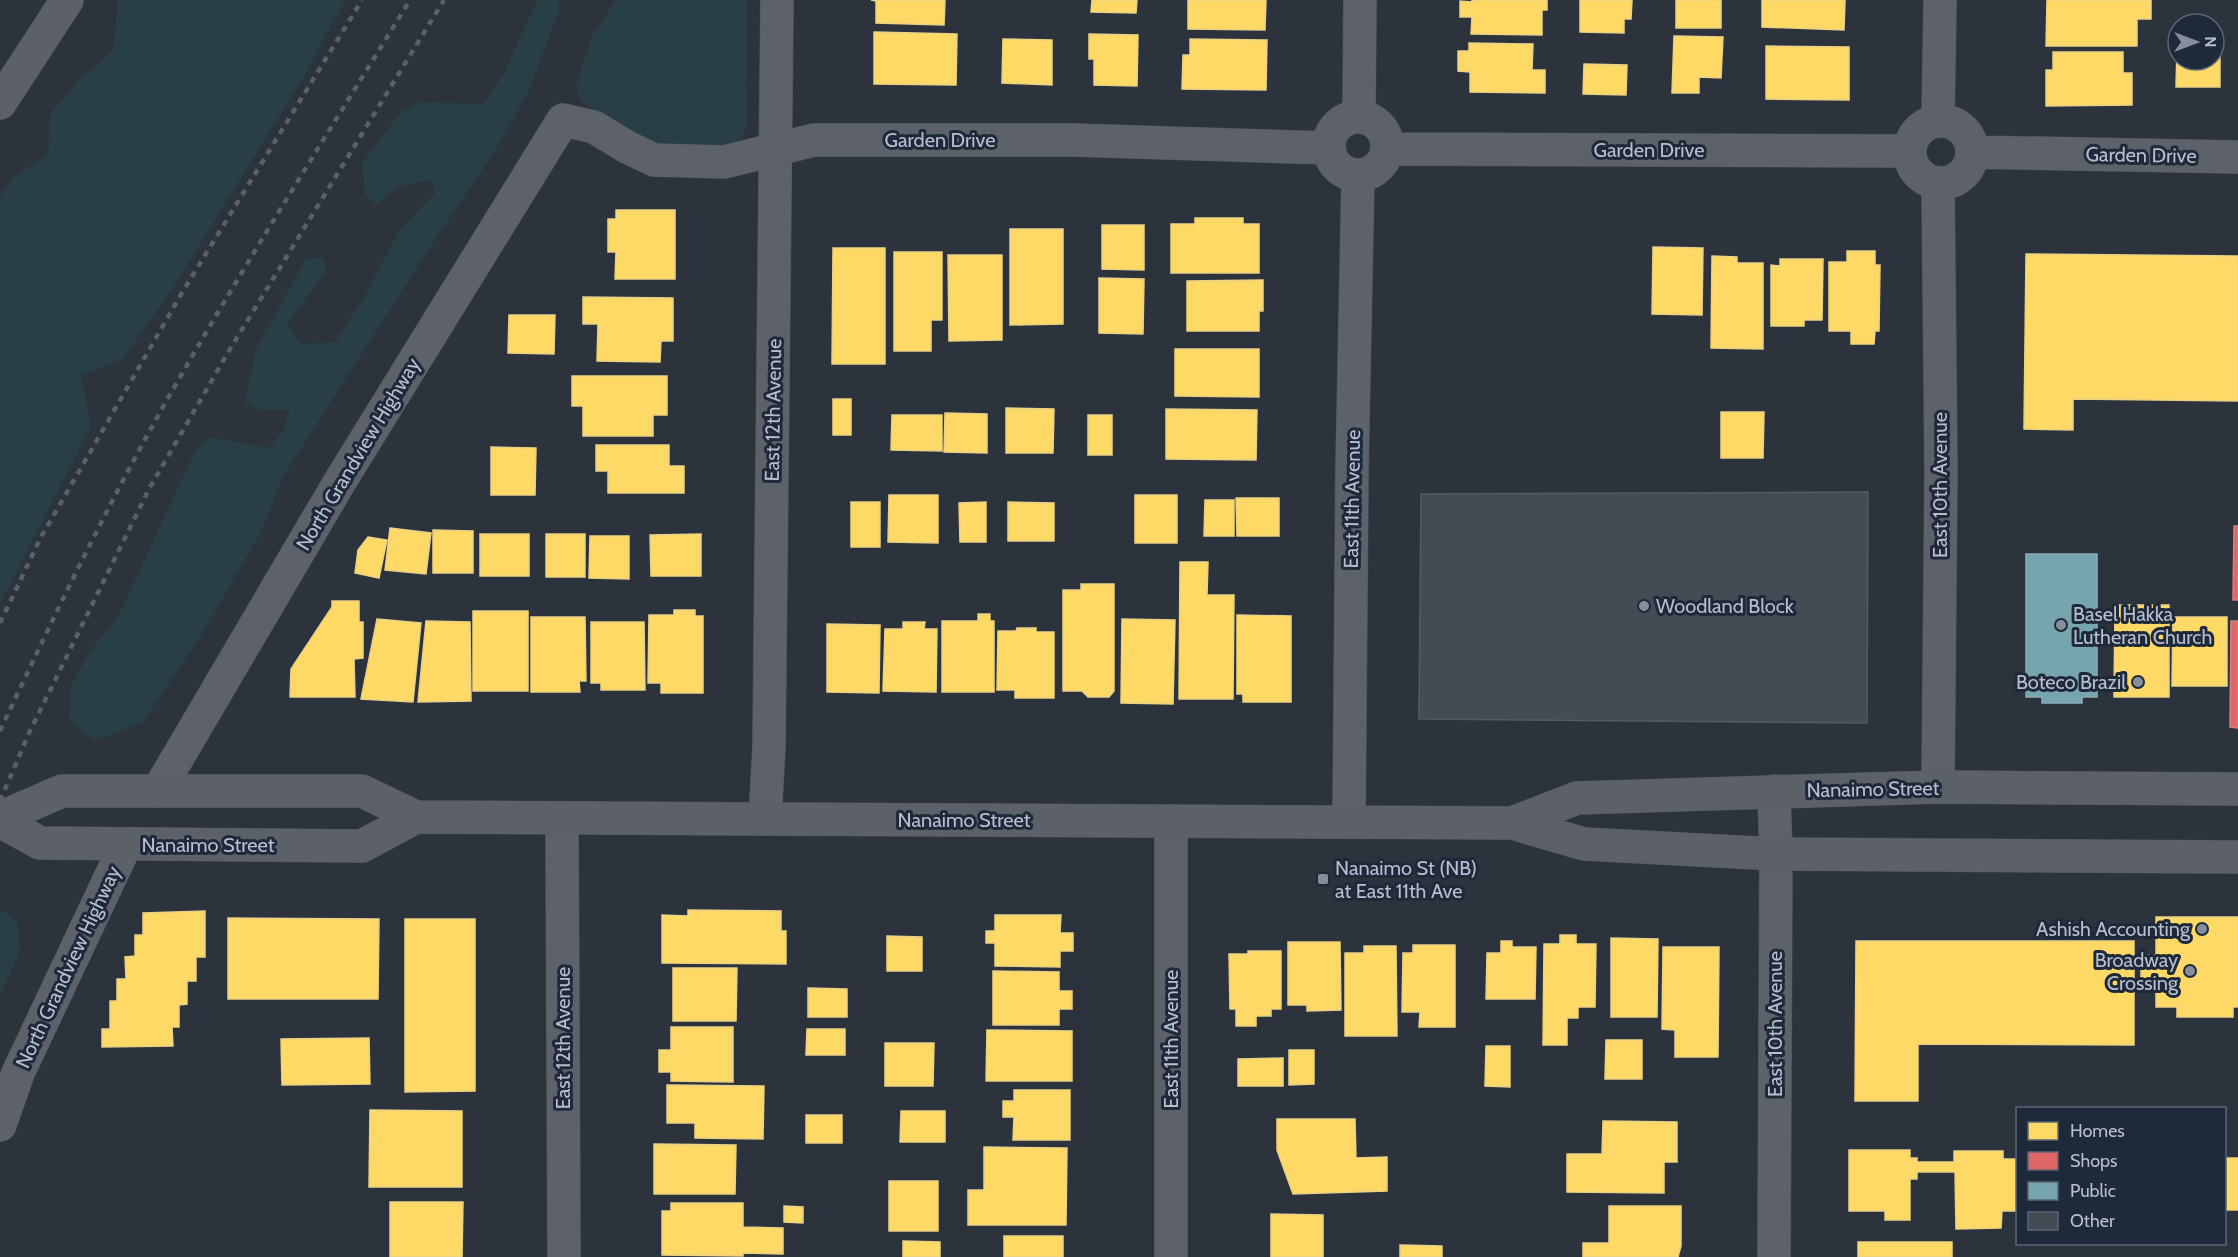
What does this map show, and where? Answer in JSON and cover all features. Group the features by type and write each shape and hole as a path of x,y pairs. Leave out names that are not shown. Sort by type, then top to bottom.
{"main road":[{"path":"0,104 67,0"},
{"name":"Nanaimo Street","path":"1512,823 1577,798 1938,787 2238,789"},
{"name":"Nanaimo Street","path":"0,819 62,791 362,790 416,817 1512,823 1584,844 1776,854 2238,856"},
{"name":"Nanaimo Street","path":"0,819 40,843 362,846 416,817"}],"street":[{"name":"East 12th Avenue","path":"765,819 769,747 777,0"},
{"path":"1359,117 1360,0"},
{"path":"1938,121 1940,0"},
{"path":"1359,117 1377,124 1383,130 1388,148 1381,165 1375,171 1358,176 1342,171 1331,156 1329,148 1334,129 1341,123 1359,117"},
{"name":"Garden Drive","path":"562,120 594,127 654,160 724,162 814,140 1072,141 1329,148"},
{"name":"North Grandview Highway","path":"158,791 339,483 562,120"},
{"path":"1938,121 1958,126 1971,141 1972,152 1971,162 1965,171 1948,182 1938,183 1928,181 1915,169 1910,151 1921,127 1938,121"},
{"name":"Garden Drive","path":"1388,148 1910,151"},
{"name":"Garden Drive","path":"1972,152 2238,158"},
{"name":"East 11th Avenue","path":"1349,822 1352,457 1358,176"},
{"name":"East 10th Avenue","path":"1938,183 1941,470 1938,787"},
{"name":"East 10th Avenue","path":"1774,791 1776,854 1774,1257"},
{"name":"East 12th Avenue","path":"562,819 564,1257"},
{"name":"East 11th Avenue","path":"1171,822 1171,1257"},
{"name":"North Grandview Highway","path":"0,1125 18,1073 126,844"}],"green space":[{"path":"118,0 345,0 306,73 173,288 122,360 81,375 91,427 0,604 0,197 12,178 48,154 50,114 79,80 113,51"},
{"path":"558,0 560,8 528,93 492,156 440,232 282,478 262,530 199,639 143,722 94,741 69,720 71,686 91,650 118,617 194,453 209,437 268,448 284,431 289,409 260,411 245,402 256,349 306,259 321,257 326,262 324,274 287,324 301,344 335,342 363,299 399,231 435,193 432,180 399,186 377,205 365,194 362,163 400,113 421,102 483,104 503,75 537,1"},
{"path":"616,0 747,0 746,128 739,142 695,155 634,141 580,100 576,86 592,36"},
{"path":"0,911 6,912 18,923 20,951 0,995"}],"building: Homes":[{"path":"871,0 945,0 944,25 876,23 876,1"},
{"path":"1092,0 1137,0 1136,13 1091,12"},
{"path":"1188,0 1266,0 1265,30 1188,29"},
{"path":"1472,0 1547,0 1547,10 1542,10 1542,35 1471,34 1472,17 1460,17 1460,1 1472,2"},
{"path":"1580,0 1632,0 1631,19 1624,19 1624,33 1580,32"},
{"path":"1676,0 1721,0 1721,28 1676,28"},
{"path":"1762,0 1845,0 1844,30 1762,27"},
{"path":"2047,0 2151,0 2151,19 2137,19 2137,46 2046,46"},
{"path":"874,32 957,34 956,85 874,84"},
{"path":"1089,34 1138,35 1137,86 1094,85 1094,59 1089,59"},
{"path":"1674,36 1723,37 1721,78 1699,77 1699,93 1672,93"},
{"path":"1003,39 1052,40 1052,85 1002,83"},
{"path":"1190,39 1267,40 1266,90 1182,89 1183,55 1190,55"},
{"path":"1469,43 1533,44 1532,70 1545,70 1545,93 1470,92 1470,72 1458,71 1458,51 1469,51"},
{"path":"1766,46 1849,47 1849,100 1766,99"},
{"path":"2053,52 2123,52 2123,73 2132,73 2132,105 2046,106 2046,70 2053,70"},
{"path":"1584,64 1627,65 1626,95 1583,94"},
{"path":"2176,72 2220,72 2220,87 2176,87"},
{"path":"616,210 675,210 675,279 615,279 616,252 608,252 608,219 616,219"},
{"path":"1195,218 1243,218 1243,224 1259,224 1259,273 1171,273 1171,224 1195,224"},
{"path":"1102,225 1144,225 1144,270 1102,269"},
{"path":"1010,229 1063,229 1063,324 1010,325"},
{"path":"1653,247 1703,248 1702,315 1652,314"},
{"path":"833,248 885,248 885,364 832,364"},
{"path":"1847,251 1875,251 1875,265 1880,265 1879,331 1875,331 1874,344 1851,344 1851,331 1829,331 1829,262 1847,262"},
{"path":"894,252 942,252 942,320 931,320 931,351 894,351"},
{"path":"2026,254 2238,256 2238,401 2073,399 2073,430 2024,429"},
{"path":"948,255 1002,255 1002,340 949,341"},
{"path":"1712,256 1737,257 1737,263 1763,263 1763,349 1711,348"},
{"path":"1780,259 1823,259 1822,320 1804,320 1804,326 1771,326 1771,265 1780,266"},
{"path":"1099,278 1144,279 1143,334 1099,333"},
{"path":"1263,280 1263,311 1259,311 1259,331 1187,331 1187,281"},
{"path":"583,297 673,298 673,341 661,341 660,362 597,361 598,324 583,324"},
{"path":"509,315 555,315 554,354 508,353"},
{"path":"1175,349 1259,349 1259,397 1175,396"},
{"path":"572,376 667,376 667,415 653,415 653,436 583,436 583,406 572,406"},
{"path":"833,399 851,399 851,435 833,435"},
{"path":"1006,408 1054,409 1053,453 1006,453"},
{"path":"1166,409 1257,410 1256,460 1166,459"},
{"path":"1721,412 1764,412 1763,458 1721,458"},
{"path":"945,413 987,414 987,453 944,452"},
{"path":"892,415 942,415 942,451 891,450"},
{"path":"1088,415 1112,415 1112,455 1088,455"},
{"path":"596,445 669,445 669,466 684,466 684,493 608,493 608,471 596,471"},
{"path":"491,447 536,448 535,495 491,495"},
{"path":"889,495 938,495 938,543 888,542"},
{"path":"1135,495 1177,495 1177,543 1135,543"},
{"path":"1236,498 1279,498 1279,536 1237,536"},
{"path":"1205,500 1234,500 1234,536 1204,536"},
{"path":"851,502 880,502 880,547 851,547"},
{"path":"986,502 986,542 960,542 959,503"},
{"path":"1008,502 1054,503 1054,541 1008,541"},
{"path":"390,528 431,533 426,574 385,570"},
{"path":"433,530 473,531 473,573 433,573"},
{"path":"480,534 529,534 529,576 480,576"},
{"path":"546,534 585,534 585,577 546,577"},
{"path":"701,534 701,576 651,576 650,535"},
{"path":"590,536 629,536 629,579 589,578"},
{"path":"368,537 387,540 379,578 355,573 358,550"},
{"path":"1180,562 1208,562 1207,595 1234,595 1233,699 1179,699"},
{"path":"1081,584 1114,584 1114,691 1109,697 1088,697 1082,691 1063,691 1063,590 1081,590"},
{"path":"332,601 359,601 359,622 363,622 363,658 354,659 355,697 290,697 291,669 332,607"},
{"path":"2115,605 2169,605 2169,697 2114,697"},
{"path":"674,610 695,610 695,616 703,616 703,693 661,693 661,683 648,683 649,615 674,615"},
{"path":"473,611 528,611 528,691 473,691"},
{"path":"978,614 990,614 990,621 994,621 994,692 942,692 942,621 978,621"},
{"path":"1237,615 1291,616 1291,702 1243,702 1243,694 1237,694"},
{"path":"531,617 585,617 586,681 579,681 580,692 531,692"},
{"path":"2173,617 2227,617 2227,686 2172,686"},
{"path":"377,619 421,623 413,702 361,699"},
{"path":"1122,619 1175,620 1173,704 1121,703"},
{"path":"426,621 470,622 471,701 418,702"},
{"path":"591,622 644,622 645,690 601,690 601,683 591,683"},
{"path":"903,622 925,622 924,629 937,629 936,692 883,691 885,629 903,629"},
{"path":"827,624 880,625 879,693 827,692"},
{"path":"1017,628 1036,628 1036,632 1054,632 1054,698 1015,698 1015,690 997,690 998,631 1016,631"},
{"path":"688,910 781,911 781,931 786,931 786,964 662,963 662,915 688,916"},
{"path":"205,911 205,957 196,957 196,981 187,981 187,1004 179,1005 179,1027 172,1027 173,1046 102,1047 102,1029 110,1029 110,1001 117,1001 117,979 126,979 125,957 135,956 135,935 143,935 143,913"},
{"path":"995,915 1061,915 1060,933 1073,933 1073,951 1060,951 1060,967 995,966 995,943 986,943 986,931 995,931"},
{"name":"Broadway Crossing","path":"2156,917 2238,917 2238,1007 2233,1007 2233,1017 2177,1017 2177,1007 2156,1007 2156,987 2141,987 2141,955 2156,955"},
{"path":"228,918 379,919 378,999 228,999"},
{"path":"405,919 475,919 475,1091 405,1092"},
{"path":"1560,935 1576,935 1576,944 1596,944 1595,1007 1578,1007 1578,1018 1567,1018 1567,1045 1543,1045 1544,944 1560,944"},
{"path":"887,936 922,937 922,971 887,971"},
{"path":"1611,938 1658,939 1657,1017 1611,1017"},
{"path":"1501,941 1512,941 1512,947 1536,947 1535,999 1486,999 1487,953 1501,953"},
{"path":"1856,941 2134,941 2134,1045 1918,1044 1918,1101 1855,1101"},
{"path":"1288,942 1340,942 1341,1010 1307,1011 1307,1005 1288,1005"},
{"path":"1413,945 1455,945 1455,1027 1419,1027 1420,1012 1402,1012 1403,953 1413,953"},
{"path":"1364,946 1396,946 1397,1036 1345,1036 1345,953 1364,953"},
{"path":"1663,947 1719,947 1718,1057 1675,1057 1675,1030 1662,1029"},
{"path":"1248,951 1281,951 1281,1009 1271,1009 1271,1016 1256,1016 1256,1026 1236,1026 1236,1009 1230,1009 1229,954 1248,954"},
{"path":"673,968 737,968 736,1021 673,1021"},
{"path":"993,971 1059,972 1059,991 1072,991 1072,1009 1059,1009 1059,1025 993,1025"},
{"path":"808,988 847,989 847,1017 808,1017"},
{"path":"671,1027 733,1027 733,1082 671,1081 671,1072 659,1072 659,1050 671,1050"},
{"path":"807,1029 845,1029 845,1055 806,1055"},
{"path":"987,1030 1072,1031 1072,1081 986,1081"},
{"path":"369,1038 370,1084 282,1085 281,1039"},
{"path":"1606,1040 1642,1040 1642,1079 1605,1079"},
{"path":"885,1043 934,1043 933,1086 885,1086"},
{"path":"1486,1046 1510,1046 1510,1087 1485,1086"},
{"path":"1289,1050 1314,1050 1314,1084 1289,1085"},
{"path":"1283,1058 1283,1086 1238,1086 1238,1059"},
{"path":"667,1085 764,1086 763,1139 695,1138 695,1123 667,1123"},
{"path":"1014,1090 1070,1090 1070,1140 1013,1140 1014,1117 1003,1117 1003,1101 1014,1101"},
{"path":"370,1110 462,1111 462,1187 369,1187"},
{"path":"901,1111 945,1111 945,1142 900,1142"},
{"path":"806,1115 842,1115 842,1143 806,1143"},
{"path":"1277,1119 1355,1119 1356,1158 1387,1157 1387,1191 1293,1194 1277,1150"},
{"path":"1603,1121 1677,1122 1677,1162 1664,1162 1664,1193 1567,1192 1567,1154 1602,1154"},
{"path":"654,1144 736,1145 735,1194 654,1194"},
{"path":"984,1147 1067,1148 1066,1225 968,1225 968,1190 984,1190"},
{"path":"1849,1150 1910,1150 1910,1158 1917,1158 1917,1162 1954,1162 1954,1151 2003,1151 2003,1159 2016,1159 2016,1211 2002,1211 2001,1228 1956,1229 1955,1172 1917,1172 1917,1179 1910,1179 1910,1220 1885,1220 1885,1211 1849,1211"},
{"path":"2226,1158 2238,1158 2238,1210 2226,1210"},
{"path":"889,1181 938,1181 938,1231 889,1231"},
{"path":"390,1202 463,1202 462,1257 390,1257"},
{"path":"671,1203 743,1203 743,1227 783,1228 783,1254 662,1255 662,1211 671,1211"},
{"path":"784,1206 803,1207 803,1223 784,1222"},
{"path":"1609,1206 1681,1206 1681,1246 1678,1257 1583,1257 1583,1243 1609,1243"},
{"path":"1271,1214 1323,1215 1323,1257 1271,1257"},
{"path":"1004,1236 1063,1236 1063,1257 1004,1257"},
{"path":"903,1241 940,1242 940,1257 903,1257"},
{"path":"1858,1242 1952,1242 1952,1257 1858,1257"},
{"path":"1400,1245 1442,1246 1442,1257 1400,1257"}],"building: Shops":[{"path":"2234,526 2238,526 2238,600 2233,600"},
{"path":"2231,621 2238,621 2238,728 2230,727"}],"building: Public":[{"name":"Basel Hakka Lutheran Church","path":"2026,554 2097,554 2097,697 2082,697 2082,703 2042,703 2042,697 2026,697"}],"building: Other":[{"name":"Woodland Block","path":"1868,492 1867,723 1419,719 1421,494"}],"railway":[{"path":"0,623 40,539 183,291 362,0"},
{"path":"0,731 78,568 163,407 254,253 410,0"},
{"path":"0,801 29,733 149,489 230,349 444,0"}],"place":[{"name":"Woodland Block","path":"1644,606"},
{"name":"Basel Hakka Lutheran Church","path":"2061,625"},
{"name":"Boteco Brazil","path":"2138,682"},
{"name":"Nanaimo St (NB) at East 11th Ave","path":"1323,879"},
{"name":"Ashish Accounting","path":"2202,929"},
{"name":"Broadway Crossing","path":"2190,971"}]}
